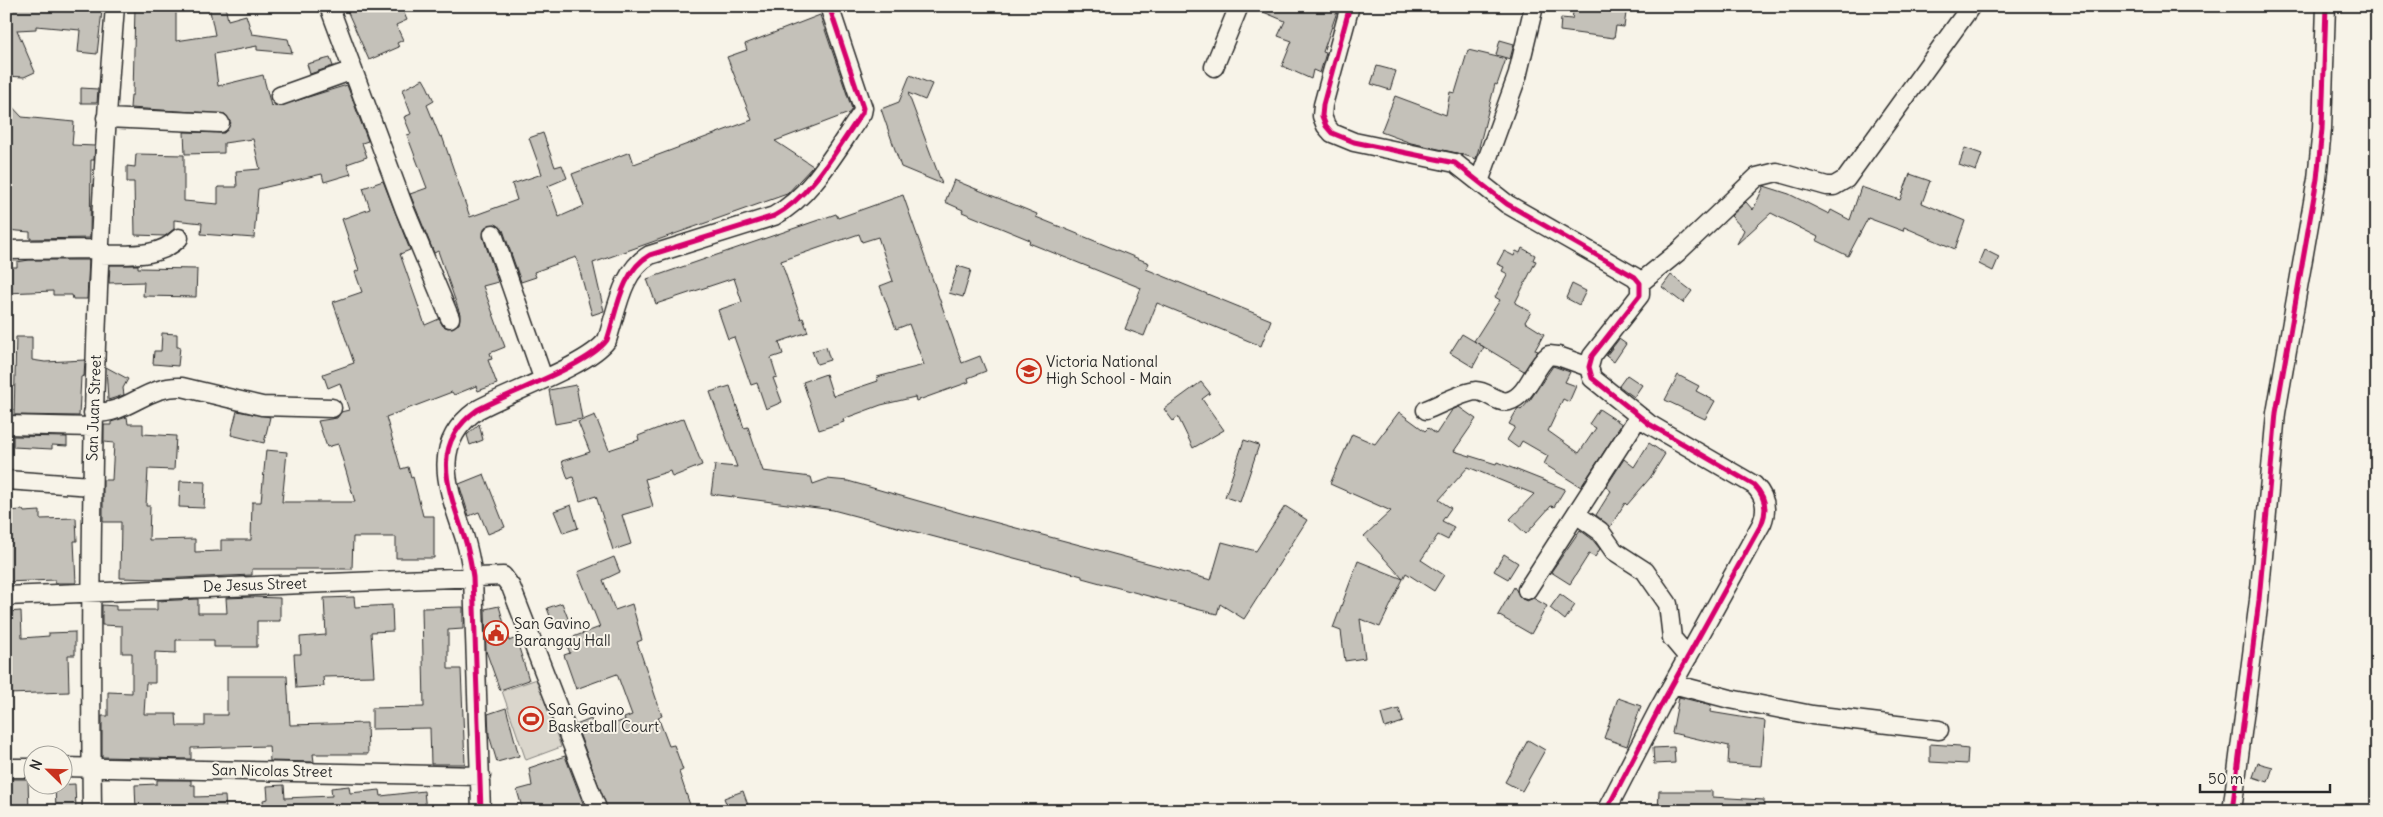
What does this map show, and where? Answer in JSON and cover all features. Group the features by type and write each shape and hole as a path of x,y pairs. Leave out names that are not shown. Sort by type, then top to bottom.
{"street":[{"name":"San Juan Street","path":"92,811 90,592 93,420 106,118 115,6"},
{"path":"329,6 405,210 450,318"},
{"path":"1214,67 1239,6"},
{"path":"1350,6 1323,105 1322,116 1326,126 1332,133 1354,142 1445,159 1468,171 1507,204 1635,277 1640,283 1638,301 1592,356 1589,367 1592,378 1639,416 1754,485 1761,492 1765,501 1766,514 1762,523 1673,684 1612,810"},
{"path":"1479,182 1517,77 1534,6"},
{"path":"1640,283 1678,252 1757,177 1777,172 1827,186 1834,186 1846,179 1971,6"},
{"path":"2232,811 2259,600 2276,413 2317,179 2322,129 2326,6"},
{"path":"481,811 473,577 466,540 447,482 447,452 458,428 467,417 492,401 583,360 602,347 607,340 628,276 640,261 650,255 774,216 793,204 812,182 862,113 863,108 830,9"},
{"path":"280,96 353,70"},
{"path":"106,118 220,124"},
{"path":"492,234 543,378"},
{"path":"6,250 150,254 163,251 179,238"},
{"path":"1426,410 1473,392 1485,393 1503,401 1510,401 1524,390 1549,355 1558,356 1589,367"},
{"path":"6,425 93,420 168,386 182,387 262,406 332,408"},
{"path":"1527,590 1639,416"},
{"path":"6,480 92,486"},
{"path":"1576,514 1600,531 1614,551 1638,565 1650,577 1668,604 1672,638 1688,656"},
{"name":"De Jesus Street","path":"6,596 503,576 511,587 545,671 598,811"},
{"path":"1673,684 1730,699 1812,715 1939,730"},
{"path":"6,768 22,768"},
{"name":"San Nicolas Street","path":"72,768 481,776"}],"shaded area":[{"name":"San Gavino Basketball Court","path":"537,679 561,747 526,760 502,691"}],"building":[{"path":"6,6 69,6 68,8 102,11 97,54 78,52 80,30 36,26 36,29 17,30 35,72 24,77 6,76"},
{"path":"135,6 176,6 176,41 215,35 209,6 225,6 228,20 246,15 252,34 288,39 292,53 257,50 257,46 214,54 218,86 263,75 271,106 279,106 347,85 368,141 362,143 367,157 347,164 351,174 324,182 322,174 258,189 254,238 201,234 202,223 174,220 174,229 165,236 135,235 134,182 127,182 127,166 135,167 136,154 184,155 184,201 218,204 218,187 237,187 236,171 260,169 253,139 224,143 224,153 185,154 184,132 224,133 231,123 225,114 130,108 131,95 133,95"},
{"path":"345,6 401,6 407,20 396,25 403,40 397,43 399,47 369,60"},
{"path":"1249,6 1339,6 1323,52 1326,53 1320,73 1313,70 1311,79 1282,66 1292,41 1278,36 1285,21"},
{"path":"1574,6 1627,6 1624,27 1616,26 1614,38 1560,31 1561,18 1572,19"},
{"path":"820,15 852,109 849,113 775,141 813,166 787,194 593,263 604,311 592,315 576,257 534,272 536,277 521,282 503,230 495,224 485,227 483,237 498,282 483,286 505,347 490,353 492,359 488,360 497,384 478,391 476,386 454,395 452,392 386,417 401,469 408,467 411,478 413,477 423,516 434,516 434,558 396,558 396,537 353,537 352,569 252,569 252,575 157,579 120,578 121,522 103,522 103,480 112,480 114,443 104,442 104,425 111,425 111,422 127,417 128,424 143,424 143,434 176,436 174,470 148,469 146,506 150,506 149,540 195,539 195,552 221,551 221,540 251,540 252,502 261,502 266,450 287,452 282,502 355,502 338,444 327,447 318,421 337,418 341,412 349,410 340,383 328,388 323,374 354,363 333,302 362,292 355,272 359,270 342,219 370,209 363,188 383,181 410,250 400,254 425,325 439,319 443,326 448,328 459,324 460,314 438,251 434,253 410,194 427,188 407,135 411,134 404,117 411,114 402,90 423,79 427,86 434,101 427,105 440,137 442,136 470,217 517,200 512,184 542,174 529,138 543,133 555,167 562,165 567,178 548,186 559,217 584,206 572,174 630,152 634,164 752,120 727,57 747,50 745,44"},
{"path":"1500,40 1514,44 1510,59 1496,55"},
{"path":"1468,50 1506,59 1497,85 1495,84 1476,159 1411,143 1381,132 1395,96 1446,115 1450,92 1455,93"},
{"path":"330,58 333,66 310,74 307,64"},
{"path":"1377,66 1396,71 1390,90 1371,84"},
{"path":"910,75 932,84 925,100 908,93 942,184 901,167 881,109 899,102"},
{"path":"81,88 98,89 97,103 81,103"},
{"path":"6,100 22,117 74,122 72,145 95,146 94,160 91,160 90,238 30,239 30,232 6,230"},
{"path":"1965,148 1982,154 1976,171 1959,165"},
{"path":"1910,174 1930,181 1922,203 1965,221 1955,249 1904,227 1903,231 1868,218 1848,256 1816,240 1818,237 1771,213 1737,244 1744,230 1731,216 1746,202 1753,210 1764,186 1789,194 1829,214 1831,210 1850,220 1861,187 1900,200"},
{"path":"954,180 1037,214 1036,217 1149,263 1146,269 1271,320 1261,346 1157,303 1144,336 1125,329 1141,288 1029,243 1030,240 962,212 963,210 945,202"},
{"path":"903,195 962,363 980,356 986,371 968,378 969,382 916,401 915,397 881,405 843,419 844,422 819,430 803,382 826,374 833,396 878,381 877,377 924,365 909,324 896,329 880,286 893,281 878,237 862,242 859,234 781,261 801,319 803,318 808,332 779,342 783,354 771,358 777,377 773,378 782,402 766,409 757,383 751,385 734,337 728,339 718,310 742,302 734,278 656,304 647,279 836,214 838,218"},
{"path":"1522,248 1535,255 1533,260 1536,261 1515,303 1531,312 1525,322 1544,334 1535,350 1538,351 1524,371 1474,341 1500,300 1495,297 1508,274 1502,271 1504,267 1497,264 1504,251 1514,256 1516,251 1520,253"},
{"path":"1985,250 1999,257 1993,271 1979,264"},
{"path":"29,260 89,260 87,299 73,299 72,295 53,295 53,291 6,293 6,267 17,267 17,262"},
{"path":"110,265 138,265 138,268 197,269 196,297 143,296 144,282 109,283"},
{"path":"958,266 971,270 963,297 949,293"},
{"path":"1671,275 1692,291 1683,303 1662,287"},
{"path":"1572,284 1586,291 1579,305 1566,298"},
{"path":"162,333 177,334 177,347 180,347 178,366 153,364 154,351 161,351"},
{"path":"1462,334 1484,347 1473,367 1450,353"},
{"path":"16,337 32,337 32,360 45,362 85,360 84,376 81,377 79,416 14,415"},
{"path":"1619,339 1626,344 1614,362 1606,356"},
{"path":"826,347 830,360 817,364 812,351"},
{"path":"1553,366 1570,372 1565,382 1576,386 1569,402 1563,399 1548,431 1579,453 1596,428 1589,424 1599,409 1622,424 1581,487 1544,464 1548,456 1522,441 1518,448 1507,440 1515,427 1509,424 1518,408 1521,410 1530,400"},
{"path":"106,367 128,379 123,388 124,395 108,400"},
{"path":"1627,375 1642,385 1634,397 1619,386"},
{"path":"1678,375 1699,386 1696,391 1715,401 1705,419 1665,400"},
{"path":"1201,382 1210,393 1202,399 1224,430 1193,448 1178,417 1173,421 1164,409"},
{"path":"576,385 582,419 555,424 549,390"},
{"path":"730,386 744,428 748,427 763,471 811,477 813,484 827,479 848,481 1211,580 1222,542 1256,551 1285,506 1307,520 1244,619 1220,604 1217,614 833,510 711,494 715,465 737,467 710,392"},
{"path":"1459,407 1476,419 1454,451 1496,464 1497,462 1565,489 1554,507 1551,506 1526,534 1510,519 1534,494 1468,467 1439,500 1451,508 1442,521 1454,527 1448,540 1438,535 1421,560 1444,575 1434,591 1406,573 1403,579 1364,536 1391,511 1330,484 1352,434 1375,444 1399,412 1425,431 1428,428 1436,434 1452,410"},
{"path":"237,411 270,417 264,443 231,435"},
{"path":"595,415 609,450 639,440 638,436 684,418 702,465 672,477 670,471 645,479 653,506 622,515 631,544 613,550 596,496 580,501 573,477 568,479 562,461 590,452 578,422"},
{"path":"479,424 483,440 470,445 467,435"},
{"path":"13,436 67,437 67,446 52,445 52,449 13,447"},
{"path":"1244,440 1259,445 1240,502 1225,497"},
{"path":"1649,443 1665,454 1650,478 1627,505 1625,503 1610,527 1596,515 1611,491 1606,487 1624,459 1634,467"},
{"path":"484,474 505,527 488,534 479,512 469,516 459,484"},
{"path":"180,481 205,482 204,508 179,507"},
{"path":"571,505 578,528 563,533 554,511"},
{"path":"23,510 24,512 40,511 40,519 76,518 77,541 74,541 76,583 55,583 55,580 6,582 6,511"},
{"path":"1580,530 1592,539 1600,549 1595,557 1589,554 1570,584 1551,572"},
{"path":"1504,554 1518,563 1508,579 1494,571"},
{"path":"614,557 620,572 603,580 615,610 632,604 642,640 637,642 662,716 658,717 669,746 674,745 683,770 679,772 692,811 608,811 576,725 591,719 595,730 625,720 624,718 632,715 617,674 576,689 564,655 570,653 565,640 600,627 578,572"},
{"path":"1358,561 1403,579 1380,627 1360,619 1365,658 1345,661 1341,631 1333,628"},
{"path":"1514,587 1522,599 1527,601 1533,598 1547,606 1531,634 1498,615"},
{"path":"1560,594 1575,605 1565,620 1550,608"},
{"path":"354,597 355,607 392,605 393,631 371,632 374,676 323,677 324,686 296,688 294,654 301,654 300,637 326,635 324,598"},
{"path":"226,598 280,598 280,621 257,621 257,647 214,647 214,640 176,640 176,653 155,652 155,683 146,683 144,714 176,714 177,726 205,726 205,715 227,715 227,676 287,676 290,725 367,723 368,754 313,754 314,762 270,761 269,746 191,748 191,759 102,757 102,716 108,716 108,692 132,693 132,653 122,653 122,626 102,625 102,605 116,606 116,610 157,610 157,601 198,599 198,613 227,613"},
{"path":"562,603 569,621 554,627 547,608"},
{"path":"499,606 509,641 516,638 529,680 500,690 486,651 485,609"},
{"path":"463,607 463,629 448,630 448,669 461,669 465,764 431,764 430,728 372,729 372,708 424,707 422,608"},
{"path":"21,611 22,638 49,636 49,633 75,632 75,655 68,655 69,692 7,694 6,612"},
{"path":"1679,697 1711,705 1710,712 1765,721 1761,766 1728,764 1729,746 1672,733"},
{"path":"1618,698 1641,706 1627,746 1604,738"},
{"path":"506,708 519,756 497,762 489,735 488,714"},
{"path":"1399,709 1403,722 1385,728 1381,714"},
{"path":"1528,740 1545,750 1522,791 1505,782"},
{"path":"1930,744 1960,746 1960,748 1968,749 1967,764 1930,762"},
{"path":"1674,747 1675,763 1654,764 1653,748"},
{"path":"565,756 586,811 523,811 517,790 532,786 529,768"},
{"path":"2258,763 2273,767 2268,782 2253,777"},
{"path":"6,779 22,779 22,794 28,794 29,811 8,811"},
{"path":"157,780 191,780 191,785 195,785 195,797 225,796 226,811 136,811 135,785 157,784"},
{"path":"72,784 75,784 76,809 56,810 55,794 72,794"},
{"path":"284,785 285,798 332,796 331,788 349,786 350,793 380,790 381,796 424,791 426,811 264,811 263,800 268,799 267,786"},
{"path":"743,791 750,811 729,811 724,798"},
{"path":"1659,791 1712,791 1712,797 1764,800 1764,811 1658,811"}],"cycle path":[{"path":"1350,6 1323,105 1322,116 1326,126 1332,133 1354,142 1455,163 1507,204 1635,277 1640,283 1640,295 1592,356 1589,367 1592,378 1649,424 1754,485 1763,498 1765,512 1762,523 1660,707 1606,811"},
{"path":"2232,811 2259,600 2276,413 2317,179 2322,129 2326,6"},
{"path":"481,811 473,577 470,558 449,487 447,454 452,439 462,424 477,410 566,369 597,350 607,340 626,281 640,262 650,255 774,216 788,207 812,184 862,113 863,108 830,9"}],"place":[{"name":"Victoria National High School - Main","path":"1029,371"},
{"name":"San Gavino Barangay Hall","path":"496,633"},
{"name":"San Gavino Basketball Court","path":"531,719"}]}
